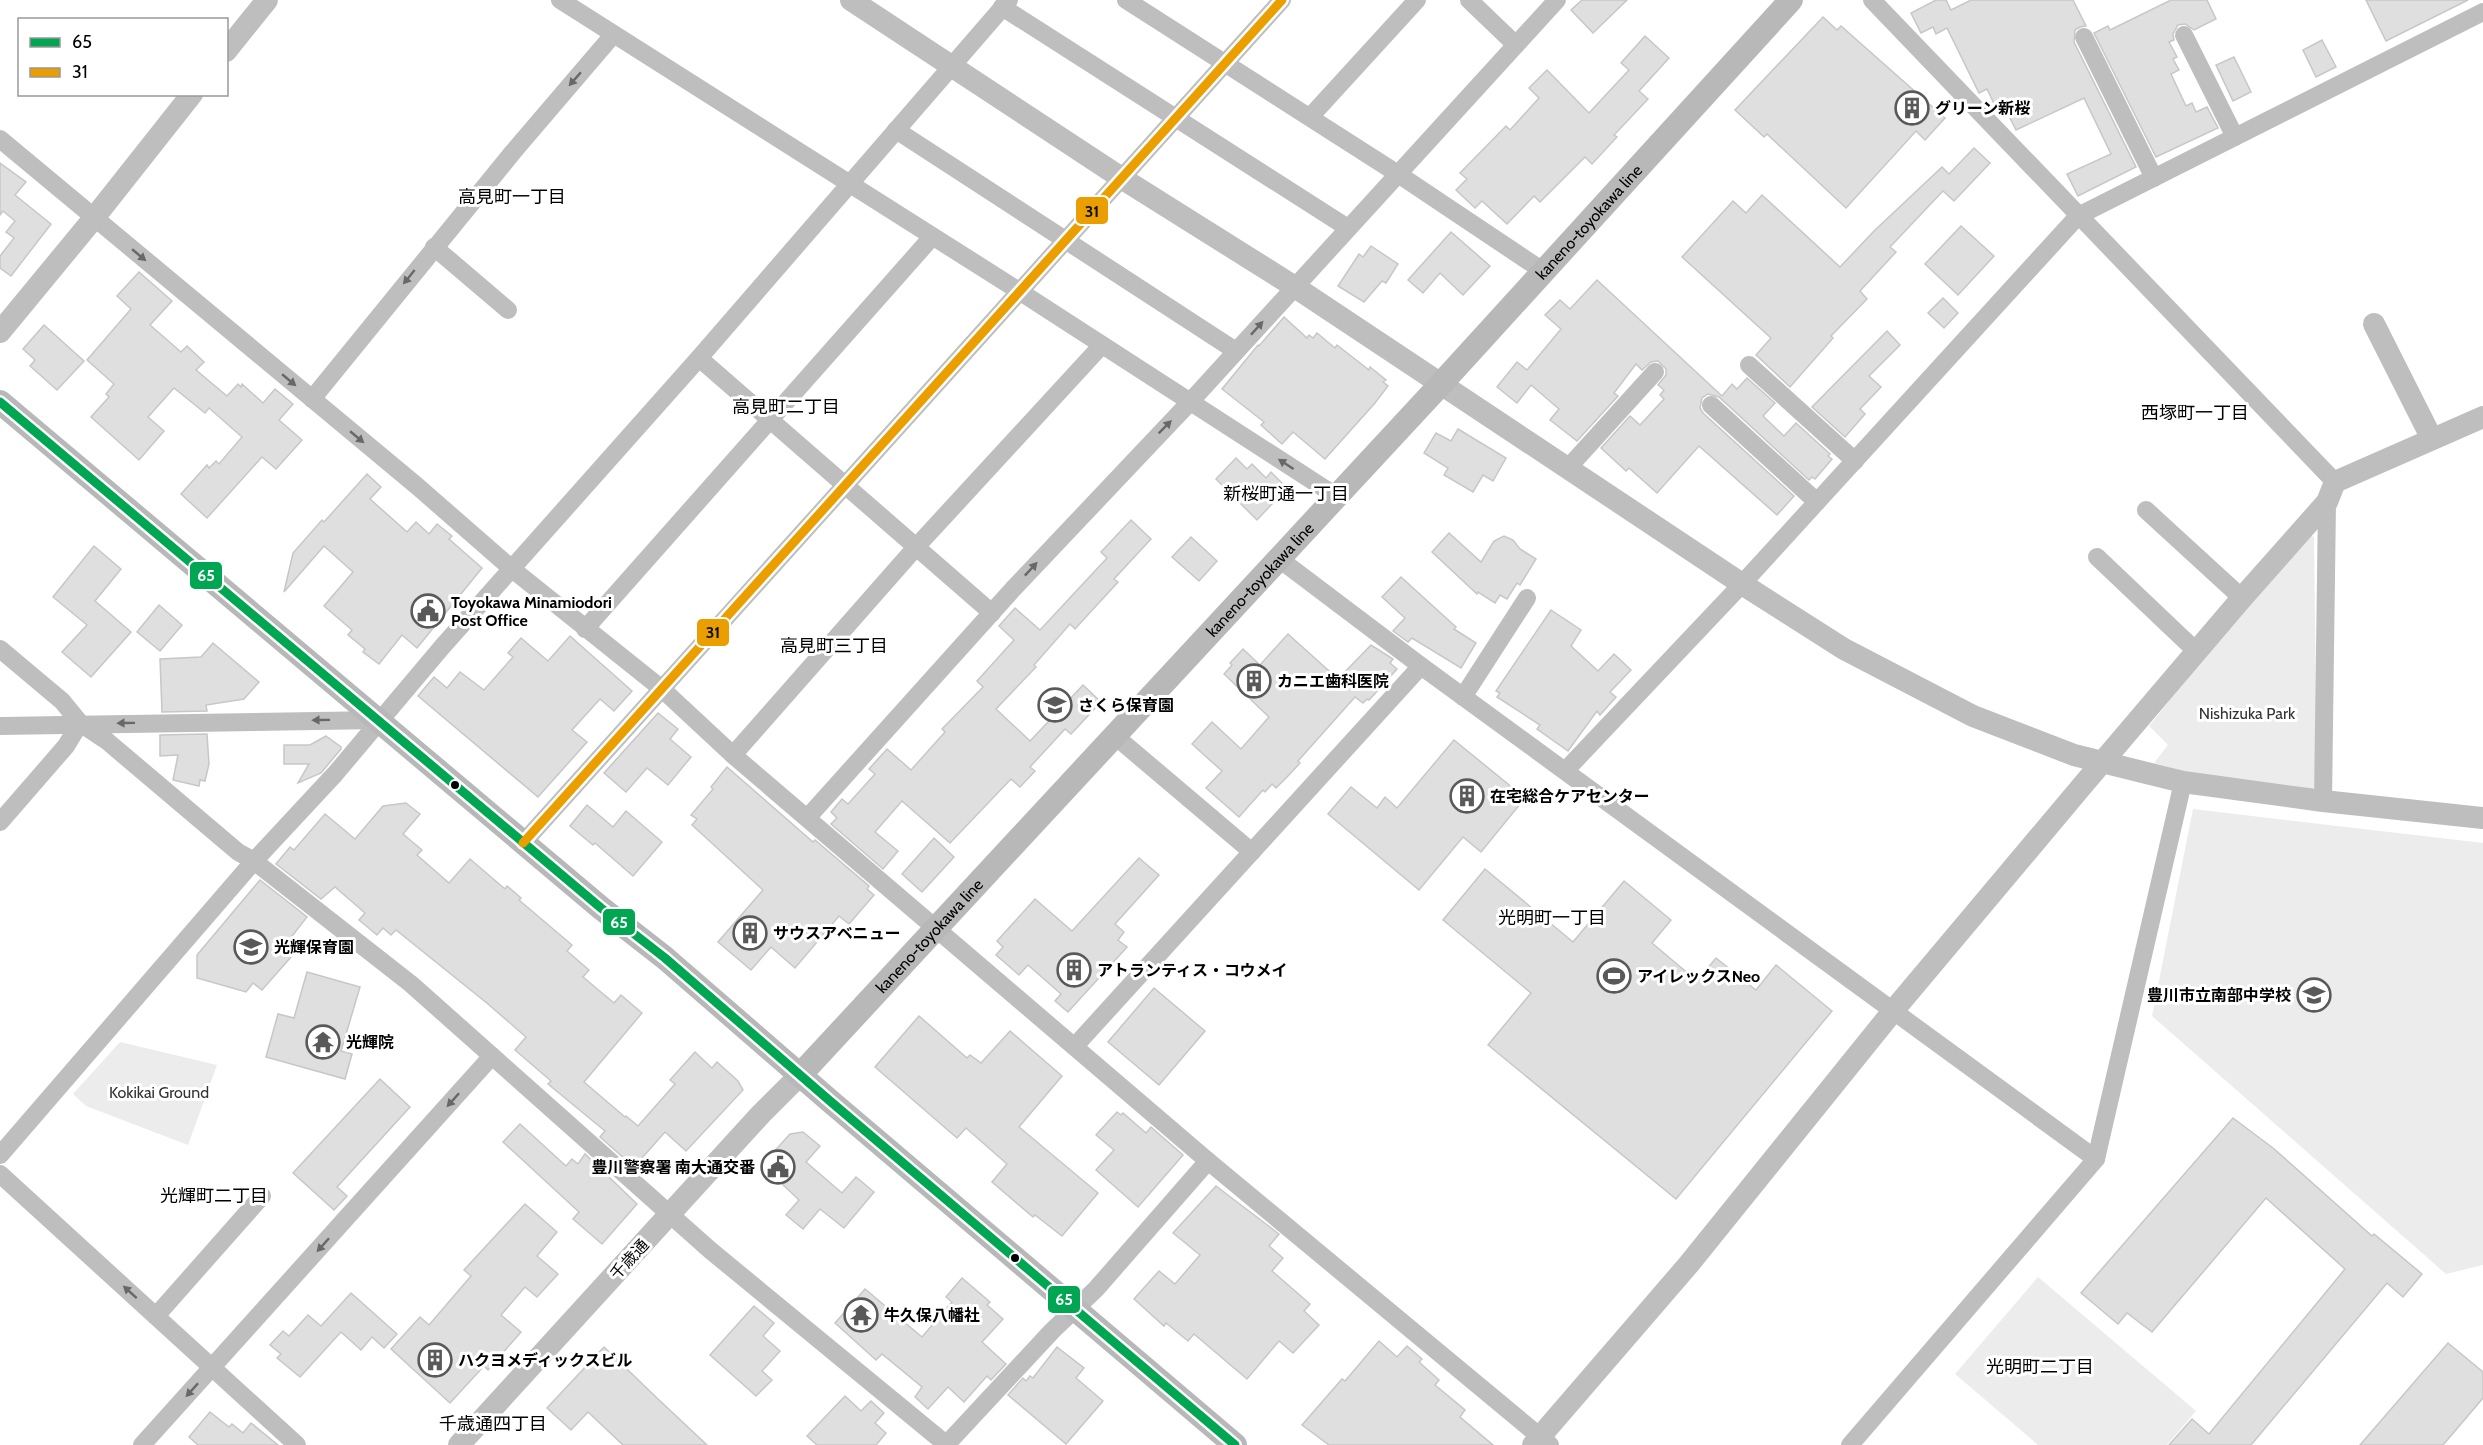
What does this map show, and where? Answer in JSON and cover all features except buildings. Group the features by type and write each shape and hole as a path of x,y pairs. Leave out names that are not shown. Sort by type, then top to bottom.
{"main road":[{"name":"kaneno-toyokawa line","path":"800,1075 1440,385 1791,0"},
{"path":"0,402 380,720 523,843 665,958 1235,1445"}],"street":[{"path":"228,49 267,0"},
{"path":"560,0 1019,291 1336,496"},
{"path":"850,0 1123,179 1295,287 1742,584 1844,649 1973,716 2074,755 2183,782 2323,801 2483,818"},
{"path":"523,843 1282,0"},
{"path":"1310,117 1418,0"},
{"path":"1469,0 1516,45"},
{"path":"808,817 992,612 1141,451 1190,402 1557,0"},
{"path":"1872,0 2078,216 2331,492 2323,801"},
{"path":"1138,3 1224,64 1398,174 1543,271"},
{"path":"3,1142 254,861 335,774 1006,4 1176,118 1348,228"},
{"path":"1566,770 1742,584 2078,216 2483,12"},
{"path":"312,399 434,247 613,35"},
{"path":"2184,35 2235,136"},
{"path":"2084,37 2154,178"},
{"path":"0,332 190,96"},
{"path":"896,130 1236,351"},
{"path":"0,139 512,569 662,689 734,755 1208,1161 1541,1442 1689,1264 1893,1011 2331,492 2432,439 2483,417"},
{"path":"585,629 932,237"},
{"path":"434,247 508,310"},
{"path":"2374,324 2432,439"},
{"path":"734,755 918,546 1102,345"},
{"path":"699,358 992,612"},
{"path":"1749,365 1855,461"},
{"path":"1567,469 1654,372"},
{"path":"1711,405 1817,501"},
{"path":"2146,510 2242,598"},
{"path":"2097,557 2196,651"},
{"path":"1278,558 1463,697 2096,1159"},
{"path":"1463,697 1527,598"},
{"path":"0,649 62,701 80,723 107,741 238,852 254,861 411,984 670,1214 947,1445 1096,1289 1208,1161"},
{"path":"1075,1046 1421,666"},
{"path":"0,726 380,720"},
{"path":"0,822 66,746 80,723"},
{"path":"1115,736 1252,852"},
{"path":"1850,1445 2096,1159 2183,782"},
{"path":"142,1445 492,1056"},
{"name":"千歳通","path":"459,1445 761,1114 800,1075"},
{"path":"0,1174 297,1445"},
{"path":"156,1316 262,1196"}],"green space":[{"name":"Nishizuka Park","path":"2304,533 2314,537 2317,784 2309,793 2220,781 2154,763 2168,745 2149,726"},
{"path":"2193,809 2483,843 2483,1265 2446,1274 2152,1016"},
{"name":"Kokikai Ground","path":"120,1042 217,1065 188,1145 86,1106 73,1094"},
{"path":"2038,1277 2196,1411 2167,1445 2038,1445 1955,1374"}],"transit line":[{"name":"31","path":"523,843 1282,0"},
{"name":"65","path":"0,402 601,908 665,958 1235,1445"}],"place":[{"name":"グリーン新桜","path":"1912,108"},
{"name":"Toyokawa Minamiodori Post Office","path":"428,611"},
{"name":"カニエ歯科医院","path":"1254,681"},
{"name":"さくら保育園","path":"1055,705"},
{"name":"在宅総合ケアセンター","path":"1467,796"},
{"name":"サウスアベニュー","path":"750,933"},
{"name":"光輝保育園","path":"251,947"},
{"name":"アトランティス・コウメイ","path":"1074,970"},
{"name":"アイレックスNeo","path":"1614,976"},
{"name":"豊川市立南部中学校","path":"2314,995"},
{"name":"光輝院","path":"323,1042"},
{"name":"豊川警察署 南大通交番","path":"778,1167"},
{"name":"牛久保八幡社","path":"861,1315"},
{"name":"ハクヨメディックスビル","path":"435,1360"}],"district":[{"name":"高見町一丁目","path":"512,197"},
{"name":"高見町二丁目","path":"786,407"},
{"name":"西塚町一丁目","path":"2195,413"},
{"name":"新桜町通一丁目","path":"1286,494"},
{"name":"高見町三丁目","path":"834,646"},
{"name":"光明町一丁目","path":"1552,918"},
{"name":"光輝町二丁目","path":"214,1196"},
{"name":"光明町二丁目","path":"2040,1367"},
{"name":"千歳通四丁目","path":"493,1424"}]}
